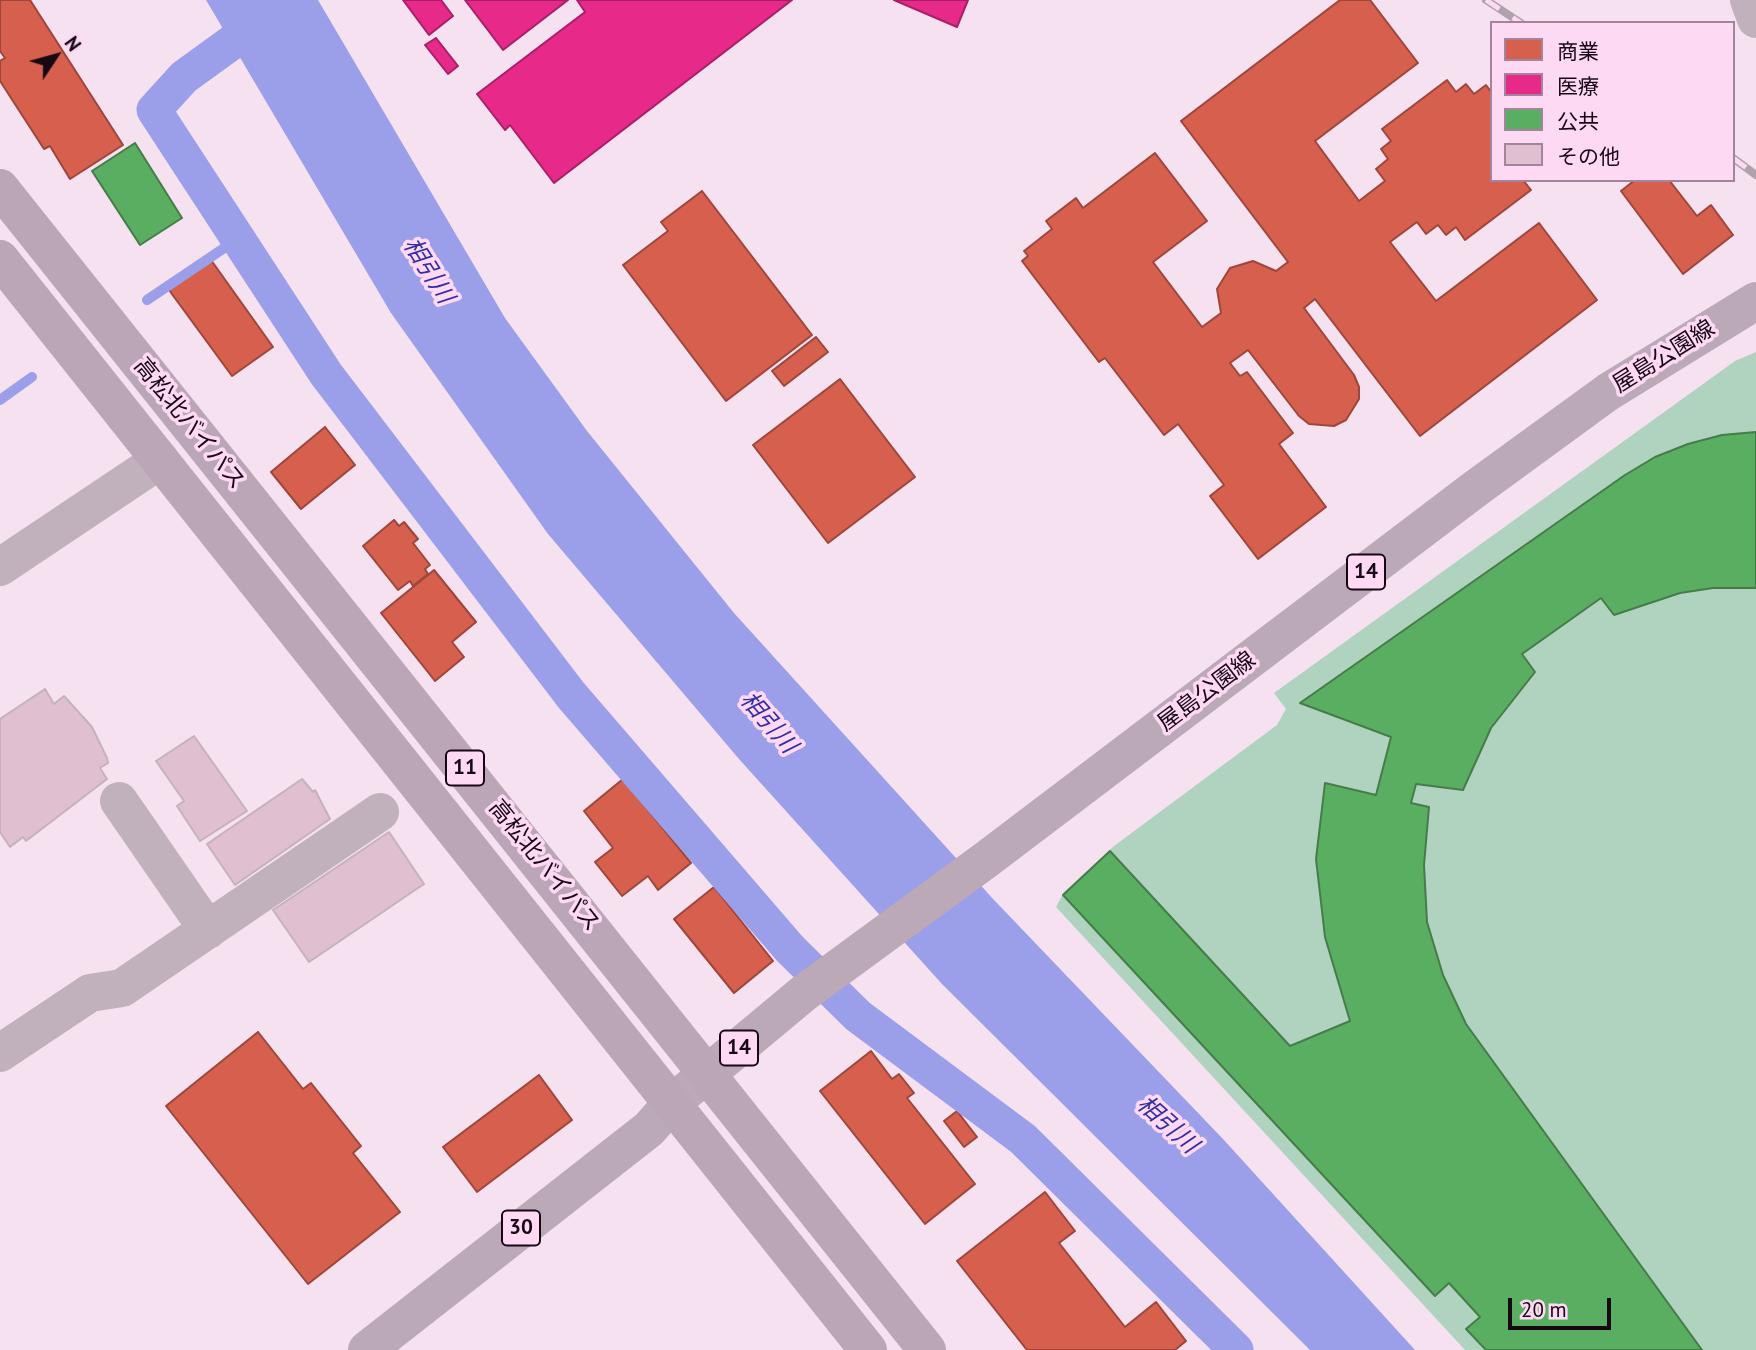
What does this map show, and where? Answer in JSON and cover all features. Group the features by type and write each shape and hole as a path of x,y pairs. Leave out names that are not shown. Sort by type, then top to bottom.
{"highway":[{"name":"高松北バイパス","path":"0,188 927,1350"},
{"name":"高松北バイパス","path":"0,259 868,1350"}],"main road":[{"name":"屋島公園線","path":"672,1103 804,993 987,859 1464,498 1608,392 1756,301"},
{"name":"30","path":"367,1350 649,1129 672,1103"}],"street":[{"path":"1749,0 1756,19"},
{"path":"0,567 160,460"},
{"path":"119,801 208,930"},
{"path":"0,1053 90,993 122,988 380,812"}],"green space":[{"path":"1756,352 1756,1350 1465,1350 1056,907 1064,892 1114,846 1277,725 1286,709 1274,693 1735,361"}],"water":[{"name":"相引川","path":"206,0 318,0 505,318 587,431 734,613 994,900 1223,1139 1415,1350 1310,1350 942,984 739,759 548,534 391,313"}],"building: 商業":[{"path":"0,0 30,0 123,145 70,179 50,146 44,149 0,81 0,61 5,58 0,51"},
{"path":"1340,0 1370,0 1418,63 1315,141 1359,201 1385,181 1376,169 1388,159 1381,149 1391,141 1382,129 1447,80 1456,92 1466,84 1474,94 1486,85 1490,90 1490,182 1525,182 1531,190 1465,240 1456,227 1446,235 1438,225 1426,234 1417,222 1390,242 1436,301 1539,223 1597,300 1420,436 1315,299 1304,308 1354,375 1359,387 1359,399 1346,420 1334,426 1309,424 1299,416 1248,350 1230,363 1240,376 1247,372 1293,433 1279,444 1326,507 1258,559 1210,496 1224,485 1178,424 1164,435 1105,358 1099,362 1022,261 1028,256 1024,251 1052,229 1046,221 1076,198 1083,208 1155,153 1207,221 1153,262 1202,327 1221,313 1217,289 1230,268 1253,261 1276,271 1288,262 1181,121"},
{"path":"1632,182 1671,182 1697,216 1711,205 1733,235 1683,274 1621,191"},
{"path":"702,191 812,335 726,401 623,265 668,231 661,222"},
{"path":"211,260 273,347 232,376 169,290"},
{"path":"816,337 828,352 784,386 772,371"},
{"path":"840,379 915,477 828,543 753,445"},
{"path":"325,427 355,465 301,509 271,472"},
{"path":"394,520 399,526 404,522 418,539 413,543 430,565 425,569 428,574 413,586 410,581 398,590 363,546"},
{"path":"434,570 476,622 452,642 464,657 435,681 381,613"},
{"path":"623,779 691,863 658,890 648,876 622,896 595,862 613,848 584,811"},
{"path":"714,887 773,961 734,993 674,919"},
{"path":"258,1032 303,1089 311,1083 361,1146 353,1153 400,1212 308,1284 166,1106"},
{"path":"871,1051 892,1079 899,1074 914,1093 907,1098 975,1184 925,1224 820,1091"},
{"path":"539,1075 572,1120 477,1192 443,1147"},
{"path":"957,1111 977,1137 964,1147 944,1121"},
{"path":"1045,1192 1075,1231 1059,1243 1125,1327 1156,1302 1186,1341 1175,1350 1027,1350 957,1261"}],"building: 医療":[{"path":"403,0 441,0 453,16 429,35"},
{"path":"465,0 568,0 503,50"},
{"path":"577,0 792,0 554,183 510,125 505,130 477,94 585,12"},
{"path":"894,0 968,0 957,27"},
{"path":"436,38 458,66 448,74 425,45"}],"building: 公共":[{"path":"135,143 182,218 140,245 92,171"},
{"path":"1756,432 1756,588 1713,588 1680,593 1614,615 1601,598 1522,654 1535,672 1491,728 1463,790 1416,784 1411,803 1429,807 1424,865 1427,922 1443,975 1466,1024 1702,1350 1486,1350 1466,1329 1480,1317 1449,1283 1435,1296 1063,895 1110,851 1290,1046 1350,1021 1325,937 1316,859 1325,783 1376,795 1391,737 1300,703 1625,475 1655,457 1722,435"}],"building: その他":[{"path":"45,689 54,704 64,696 92,727 107,758 108,763 100,768 107,779 26,841 23,837 10,847 0,832 0,719"},
{"path":"194,736 247,811 200,841 177,806 184,801 156,761"},
{"path":"302,779 313,792 315,790 330,819 235,885 207,844"},
{"path":"389,832 424,884 309,962 273,910"}],"waterway":[{"path":"267,17 184,77 154,110 326,374 571,695 790,949 858,1016 1023,1139 1236,1350"},
{"path":"147,300 239,238"},
{"path":"0,400 32,377"}],"railway":[{"path":"1486,0 1518,21"},
{"path":"1735,159 1756,175"}]}
